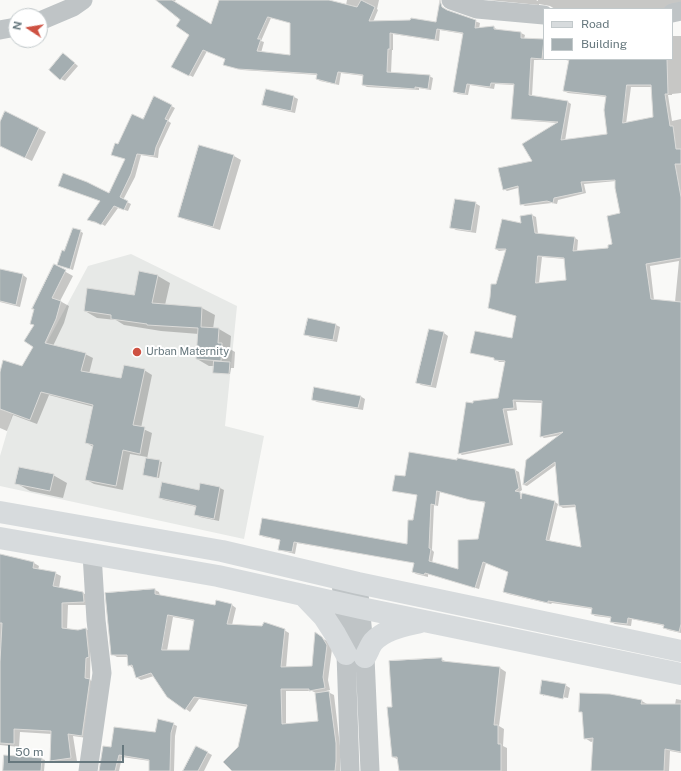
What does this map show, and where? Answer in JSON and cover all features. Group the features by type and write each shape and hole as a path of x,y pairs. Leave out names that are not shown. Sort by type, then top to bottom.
{"main road":[{"path":"0,512 222,551 349,581 681,651"},
{"path":"0,538 218,576 352,606 681,674"},
{"path":"303,595 324,617 335,634 356,655 384,633 399,627 424,621"}],"street":[{"path":"48,18 73,7 83,0"},
{"path":"451,0 477,9 543,16"},
{"path":"88,771 102,673 96,620 92,554"},
{"path":"349,581 370,771"},
{"path":"350,771 356,655"}],"shaded area":[{"name":"Urban Maternity","path":"131,254 237,306 225,426 264,436 244,539 0,486 0,456 17,398 88,266"}],"building":[{"path":"156,0 172,0 211,24 219,0 329,0 357,7 361,0 375,7 369,21 410,20 411,18 436,22 440,0 442,7 447,10 476,20 475,28 494,26 494,29 521,32 521,38 543,39 542,59 531,58 529,95 568,101 561,140 607,134 604,110 606,96 563,91 569,60 667,60 668,94 665,94 670,126 673,126 676,149 681,149 681,164 675,164 681,197 681,258 646,264 651,299 681,302 681,624 679,632 663,628 664,625 628,618 627,624 610,622 611,617 591,614 592,608 548,601 548,603 503,592 508,572 483,562 475,588 425,573 424,575 412,572 414,563 294,542 292,552 278,550 280,540 259,535 262,518 407,544 408,520 413,520 417,495 392,491 395,475 405,476 409,452 457,460 457,458 515,469 519,488 515,491 520,492 521,499 522,493 555,501 546,540 581,547 575,505 559,506 555,462 523,485 526,460 563,432 540,437 542,401 513,400 514,408 503,409 510,443 458,454 466,402 473,403 473,401 498,398 505,361 494,360 494,358 470,353 475,331 512,338 516,316 488,308 491,284 496,284 506,249 495,249 502,219 521,223 520,216 532,214 535,233 575,237 573,251 608,248 608,245 612,244 607,216 620,213 615,180 581,182 583,192 554,198 553,203 547,201 520,205 518,186 503,190 498,168 532,161 522,144 558,122 511,119 514,84 491,83 490,87 467,84 465,94 453,92 463,33 437,29 435,40 390,33 390,49 388,49 387,72 430,75 428,89 415,87 415,89 362,85 363,75 338,72 335,84 316,79 317,74 238,69 223,65 225,59 203,50 189,76 171,67 189,35 176,26 180,20","holes":["268,17 290,23 290,55 257,51 261,39 258,39","627,85 651,85 653,117 623,123","538,256 564,258 566,280 536,283","437,491 470,500 485,502 478,539 458,540 458,569 429,561 431,549 429,548 431,504 435,505"]},
{"path":"63,53 75,63 60,80 49,70"},
{"path":"266,89 294,96 291,111 262,105"},
{"path":"154,96 172,105 165,119 168,120 156,147 154,156 137,154 131,174 120,197 128,201 124,210 114,206 101,225 87,220 100,201 58,186 63,173 87,182 109,193 125,159 111,155 115,143 118,144 132,114 143,119"},
{"path":"5,111 39,128 25,158 0,146 0,122"},
{"path":"199,145 234,155 213,227 178,217"},
{"path":"455,199 476,202 471,231 450,228"},
{"path":"73,228 81,230 70,269 57,265 62,250 64,251"},
{"path":"54,264 66,270 52,298 61,301 56,319 45,343 86,353 81,371 121,378 124,365 145,369 133,425 145,427 140,454 123,450 116,486 85,480 93,445 85,443 93,405 41,392 30,420 0,409 0,372 3,360 22,366 33,347 24,341 34,325 30,324 34,309 32,309"},
{"path":"0,269 23,274 16,305 0,301"},
{"path":"139,271 158,275 152,303 202,307 201,327 219,328 218,343 222,343 221,361 196,359 198,328 147,325 111,319 111,315 84,311 87,288 134,295"},
{"path":"308,318 336,324 333,340 304,335"},
{"path":"429,329 444,332 431,386 416,383"},
{"path":"214,361 230,362 229,374 213,373"},
{"path":"314,387 361,396 358,408 312,400"},
{"path":"146,458 160,460 157,478 143,475"},
{"path":"19,467 54,474 50,491 15,484"},
{"path":"162,482 199,490 200,483 220,487 214,519 194,515 196,506 159,498"},
{"path":"0,554 34,562 33,568 56,572 53,586 83,592 84,602 62,603 62,628 78,630 86,628 89,657 86,658 85,678 90,679 82,736 68,734 71,758 50,761 51,731 14,729 14,744 0,743 0,662 2,623 0,623"},
{"path":"155,589 155,594 215,605 216,600 232,604 227,624 262,626 264,622 285,629 281,667 312,666 315,632 322,637 327,645 323,677 325,688 309,691 309,689 281,689 282,724 318,721 315,693 329,691 336,743 335,771 232,771 223,762 238,747 247,705 194,697 185,710 167,697 151,673 136,678 132,665 128,666 127,655 111,655 105,593","holes":["168,615 194,620 189,650 162,650"]},
{"path":"442,658 442,661 500,667 494,725 498,725 498,744 501,744 501,771 399,771 397,757 392,757 387,707 392,707 389,661"},
{"path":"542,680 566,684 563,699 540,694"},
{"path":"580,693 610,694 642,700 641,704 681,704 681,752 665,749 664,771 591,771 593,738 584,739 582,712 579,712"},
{"path":"158,719 174,723 171,733 170,771 149,771 149,760 119,755 115,771 99,771 103,746 111,747 114,727 155,732"},
{"path":"196,746 208,752 198,771 183,771"},
{"path":"4,755 42,758 41,771 3,771"}],"place":[{"name":"Urban Maternity","path":"137,352"}]}
